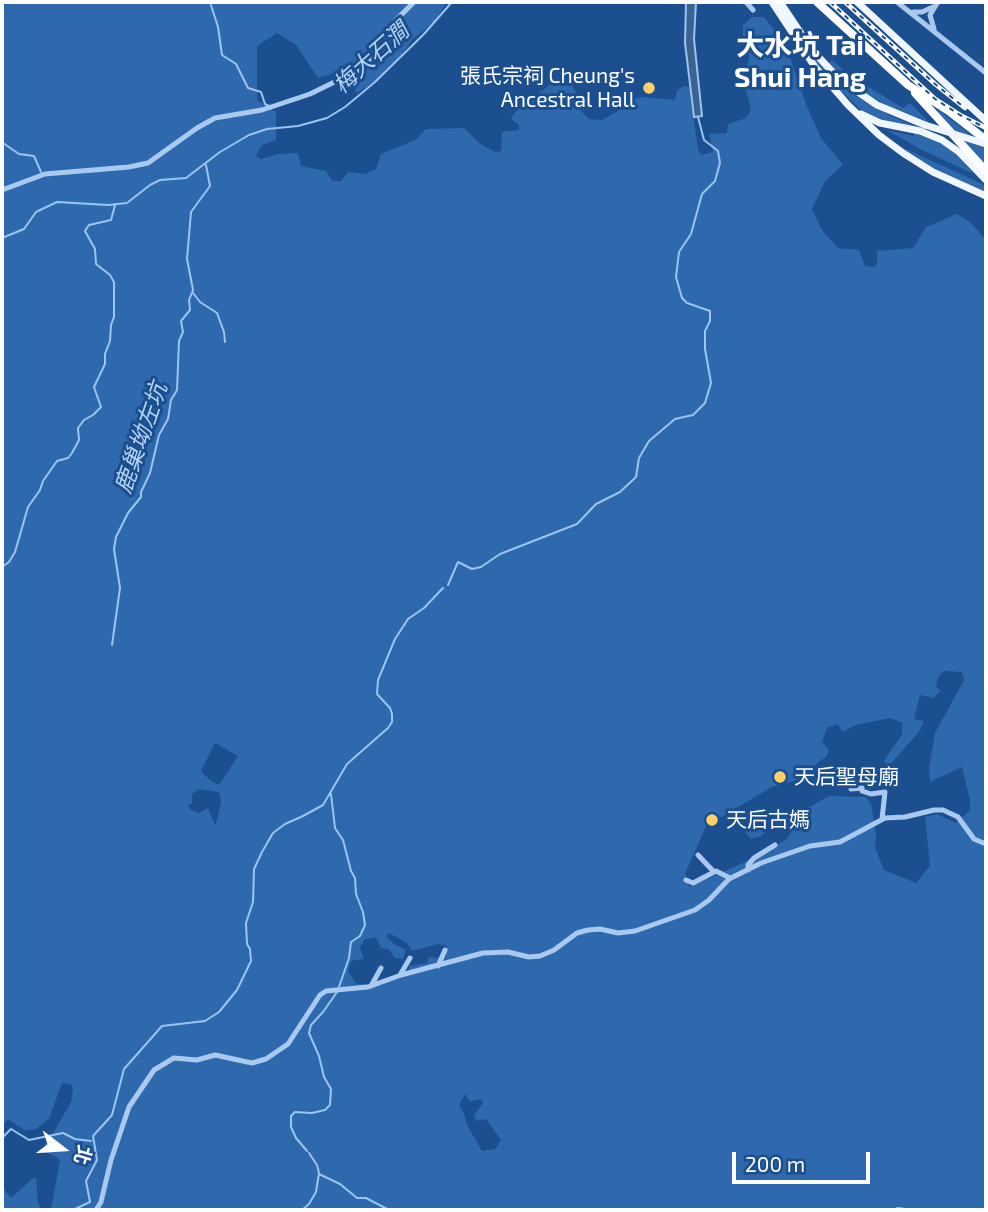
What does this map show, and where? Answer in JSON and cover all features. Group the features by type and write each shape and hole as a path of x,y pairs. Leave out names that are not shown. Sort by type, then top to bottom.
{"highway":[{"path":"817,2 908,85 986,171"},
{"path":"908,85 950,112 986,142"},
{"path":"957,140 970,162"}],"main road":[{"path":"772,2 798,36 850,88 881,107 925,125 986,142"},
{"path":"780,2 815,67 851,108 885,140 933,172 986,196"},
{"path":"857,2 986,121"},
{"path":"968,102 986,113"},
{"path":"851,108 880,123 936,137 954,148 986,180"}],"street":[{"path":"2,190 45,174 148,163 215,118 262,110 310,94 361,68 373,56 395,21 414,2"},
{"path":"746,2 753,9"},
{"path":"897,2 986,73"},
{"path":"909,10 919,13 936,4"},
{"path":"935,32 929,18 936,4"},
{"path":"851,789 862,788 862,792 871,794 885,792 882,819"},
{"path":"96,1210 101,1202 111,1160 130,1107 154,1070 174,1058 197,1060 218,1055 252,1063 266,1059 288,1044 320,995 331,990 371,986 400,975 486,953 540,956 554,950 578,933 588,930 600,929 618,933 635,931 695,910 730,878 810,846 840,842 882,819 943,810 958,817 974,839 986,844"},
{"path":"748,870 748,865 754,858 775,845"},
{"path":"698,855 714,872"},
{"path":"686,880 693,883 714,872 720,872 730,878"},
{"path":"438,966 446,950"},
{"path":"400,975 410,958"},
{"path":"371,986 381,968"}],"shaded area":[{"path":"2,2 447,2 434,22 413,39 380,78 357,93 342,71 318,78 296,45 277,33 257,46 257,100 276,112 276,140 262,145 256,156 261,159 278,154 298,153 301,166 326,171 332,181 341,181 348,172 365,174 376,169 381,154 415,140 426,129 464,128 479,143 495,152 501,151 502,132 519,130 519,125 511,119 517,110 566,72 579,99 581,111 589,119 602,120 631,100 642,97 675,100 677,90 684,86 689,87 698,149 701,155 713,152 709,134 727,133 728,124 746,118 751,110 742,74 749,60 749,48 743,43 743,25 752,17 764,17 785,43 821,138 843,165 825,181 812,209 822,230 838,248 859,250 865,266 875,267 877,251 913,248 926,227 957,214 970,222 986,240 986,1210 51,1210 60,1160 43,1152 46,1141 71,1102 71,1084 62,1083 49,1119 36,1129 24,1130 8,1119 2,1125","holes":["944,671 962,672 964,680 935,733 929,768 930,782 962,767 970,810 956,823 937,814 925,817 930,866 916,883 884,870 875,848 876,834 871,804 866,797 829,796 806,809 770,811 747,825 745,832 751,839 761,836 774,824 791,832 787,839 754,858 689,887 685,874 706,826 772,787 818,774 816,764 827,756 829,750 822,742 827,728 838,724 842,732 856,725 890,718 902,723 902,735 884,760 887,768 919,732 924,721 914,719 920,695 933,698 941,691 936,687 938,677","215,743 238,756 219,785 201,771","199,789 219,792 221,802 216,824 208,808 199,813 190,809 188,805 192,804 192,794","389,933 407,943 412,951 438,944 447,946 445,955 428,957 428,963 409,966 409,970 368,984 356,984 348,971 351,961 364,959 360,948 364,940 376,937 381,948 388,949 395,958 403,959 406,950 386,936","465,1094 470,1102 481,1099 483,1103 474,1115 476,1121 486,1119 501,1140 495,1149 482,1151 467,1125 459,1106"]},
{"path":"686,2 696,2 694,39 702,116 694,117 685,43"},
{"path":"811,54 830,75 859,98 891,116 940,136 887,122 860,109 827,78"},
{"path":"832,60 849,75 903,108 910,103 929,122 886,105 866,93 828,64"},
{"path":"939,110 986,147 986,167 938,112"},
{"path":"887,130 914,136 914,133 942,144 951,149 974,174 920,149"},
{"path":"883,135 904,148 982,184 986,187 986,193 934,168"},
{"path":"36,1178 41,1210 2,1210 2,1187 11,1198"}],"waterway":[{"path":"210,2 218,27 222,55 236,64 248,88 261,92 265,104 269,106"},
{"name":"梅大石澗","path":"2,238 24,229 36,212 57,202 108,205 127,203 160,180 186,178 220,152 249,135 327,118 375,82 452,2"},
{"path":"448,585 458,562 472,569 481,567 500,554 577,524 596,504 620,492 636,477 639,458 649,441 675,419 693,415 705,403 711,383 705,349 705,331 710,321 710,311 687,303 682,298 676,277 679,252 691,234 702,194 715,181 720,163 718,151 704,140 698,117"},
{"path":"2,137 3,143 19,154 34,156 41,172"},
{"name":"鹿巢坳左坑","path":"112,645 120,588 114,549 116,537 128,513 141,497 159,435 168,419 171,400 177,390 179,341 183,332 181,321 190,310 189,300 193,290 187,259 191,212 210,186 206,165"},
{"path":"2,567 15,552 28,507 43,481 57,461 68,458 72,453 79,440 78,428 101,407 94,387 105,364 105,354 110,341 114,317 114,282 110,275 96,264 95,249 85,231 89,225 111,220 115,205"},
{"path":"193,293 200,302 217,313 225,342"},
{"path":"73,1210 90,1202 86,1181 97,1160 93,1136 112,1115 124,1069 162,1026 205,1021 219,1012 237,990 251,961 246,923 253,902 254,869 262,852 273,833 323,805 347,764 388,728 392,722 392,714 377,694 378,680 395,639 408,619 424,608 443,588"},
{"path":"331,794 335,828 343,840 355,878 356,894 365,925 360,936 351,942 349,958 339,987"},
{"path":"307,1151 296,1138 291,1127 291,1116 295,1112 312,1113 325,1110 330,1105 331,1089 324,1077 309,1033 311,1025 337,992"},
{"path":"2,1138 11,1129 29,1140 63,1133 75,1139 91,1141"},
{"path":"302,1210 316,1192 319,1173 309,1153"},
{"path":"319,1174 340,1184 357,1198 366,1198 389,1210"},
{"path":"893,1210 912,1210"}],"railway":[{"path":"830,2 935,99 986,128"},
{"path":"845,2 965,108"}],"place":[{"name":"張氏宗祠 Cheung's Ancestral Hall","path":"649,88"},
{"name":"天后聖母廟","path":"780,777"},
{"name":"天后古媽","path":"712,820"}],"district":[{"name":"大水坑 Tai Shui Hang","path":"800,62"}]}
